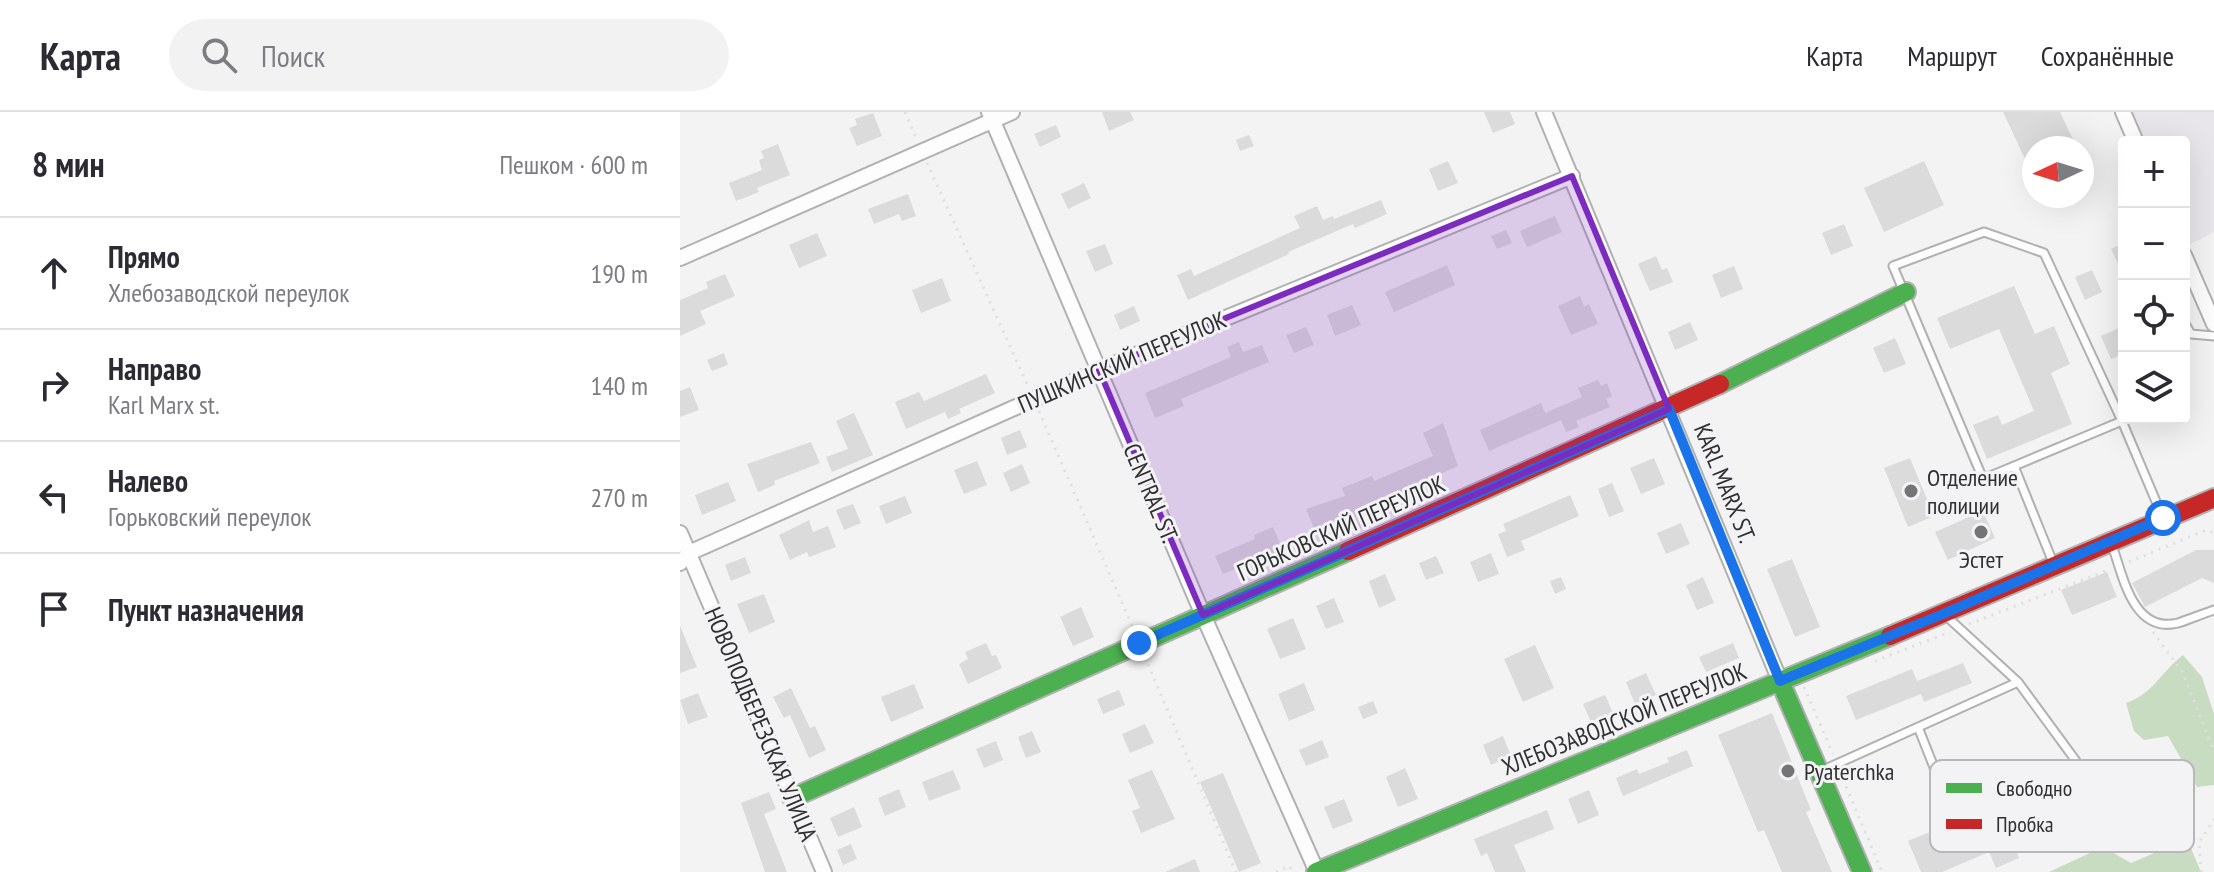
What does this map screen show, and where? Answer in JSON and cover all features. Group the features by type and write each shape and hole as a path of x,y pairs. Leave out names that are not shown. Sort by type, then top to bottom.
{"street":[{"path":"680,258 922,152 991,116 1012,112"},
{"name":"KARL MARX ST.","path":"1544,112 1862,872"},
{"path":"2123,112 2133,136"},
{"name":"CENTRAL ST.","path":"991,116 1203,615 1317,872"},
{"name":"ПУШКИНСКИЙ ПЕРЕУЛОК","path":"684,558 1099,370 1572,176"},
{"path":"2190,269 2214,324"},
{"name":"ГОРЬКОВСКИЙ ПЕРЕУЛОК","path":"792,798 1669,409 1906,292"},
{"name":"ХЛЕБОЗАВОДСКОЙ ПЕРЕУЛОК","path":"1317,872 1943,614 2214,498"},
{"name":"НОВОПОДБЕРЕЗСКАЯ УЛИЦА","path":"680,533 684,558 824,872"}],"lane":[{"path":"2118,412 2044,253 1984,232 1893,266 1983,479 2118,423"},
{"path":"2190,332 2214,336"},
{"path":"2123,424 2163,518"},
{"path":"2014,466 2054,565"},
{"path":"2110,541 2141,615 2153,622 2175,623 2214,610"},
{"path":"1943,614 1961,627 2018,682 2075,760"},
{"path":"1819,772 2018,682"},
{"path":"1918,727 1931,760"}],"path":[{"path":"905,112 1034,398 1236,872"},
{"path":"1876,661 2206,530 2214,533"},
{"path":"2141,615 2183,673 2214,752"},
{"path":"2201,872 2199,843 2214,819"},
{"path":"1276,872 1290,866 1291,872"}],"highlighted area":[{"path":"1572,176 1669,409 1203,615 1099,370"}],"shaded area":[{"path":"2133,112 2214,112 2214,232 2190,244 2190,136 2143,136"}],"green space":[{"path":"2183,655 2202,677 2214,714 2214,785 2197,787 2194,760 2182,760 2168,736 2144,740 2134,731 2126,703 2143,694"},
{"path":"2092,852 2112,852 2131,863 2157,852 2193,852 2201,872 2049,872"}],"building":[{"path":"1102,112 1130,112 1134,120 1109,131"},
{"path":"1484,112 1510,112 1515,124 1493,133"},
{"path":"2003,112 2060,112 2071,136 2022,136 2022,152"},
{"path":"873,113 882,136 857,146 849,128 857,125 855,119"},
{"path":"1056,125 1061,137 1040,147 1034,134"},
{"path":"1249,135 1254,146 1240,151 1236,140"},
{"path":"778,144 790,175 757,188 759,192 736,201 729,183 762,170 759,160 764,158 761,151"},
{"path":"1448,161 1458,183 1438,191 1429,169"},
{"path":"1924,161 1944,205 1884,232 1864,188"},
{"path":"1084,183 1091,198 1068,209 1061,194"},
{"path":"908,194 916,216 902,221 899,214 874,224 868,209"},
{"path":"1381,200 1387,214 1355,228 1353,224 1288,252 1188,300 1177,275 1191,269 1194,276 1300,228 1294,216 1317,206 1323,220 1333,216 1334,219"},
{"path":"1555,216 1562,232 1527,247 1520,231"},
{"path":"1844,224 1853,246 1831,255 1822,233"},
{"path":"1506,230 1512,243 1497,249 1491,236"},
{"path":"817,233 827,256 799,268 789,245"},
{"path":"1105,244 1113,264 1095,272 1086,251"},
{"path":"2118,246 2118,264 2111,249"},
{"path":"1656,256 1662,270 1667,268 1673,282 1650,291 1638,264"},
{"path":"1447,265 1455,285 1394,312 1385,292"},
{"path":"1734,266 1743,289 1721,298 1712,275"},
{"path":"2092,270 2102,292 2085,300 2075,277"},
{"path":"725,274 735,296 700,311 706,324 680,336 680,300 708,288 706,282"},
{"path":"942,278 951,301 921,313 912,290"},
{"path":"2014,286 2035,334 2054,326 2070,364 2051,373 2072,424 1987,459 1973,425 1998,415 2002,425 2034,411 1999,329 1950,349 1937,318"},
{"path":"1580,296 1584,307 1589,304 1598,324 1571,335 1558,306"},
{"path":"1352,305 1361,325 1335,336 1327,315"},
{"path":"1134,306 1140,321 1120,330 1114,315"},
{"path":"1690,322 1698,340 1675,350 1668,332"},
{"path":"1306,327 1314,345 1294,353 1286,335"},
{"path":"2118,328 2118,356 2111,359 2101,336"},
{"path":"1895,338 1906,364 1884,373 1873,348"},
{"path":"1239,342 1243,352 1262,345 1269,362 1181,399 1184,406 1155,418 1145,393 1231,357 1227,347"},
{"path":"724,353 728,365 712,371 707,360"},
{"path":"986,374 995,393 959,409 961,413 948,419 945,412 906,429 895,402 919,392 924,401"},
{"path":"1598,380 1601,386 1607,383 1612,396 1606,399 1610,407 1576,421 1579,427 1566,432 1561,420 1489,451 1480,430 1541,403 1545,413 1582,397 1578,388"},
{"path":"690,387 699,410 680,417 680,391"},
{"path":"854,413 873,455 832,472 826,457 848,449 836,421"},
{"path":"1443,423 1458,466 1414,486 1416,491 1378,506 1383,519 1356,530 1351,518 1316,533 1306,509 1345,496 1342,488 1372,476 1374,481 1433,456 1423,433"},
{"path":"1020,430 1027,447 1007,455 1001,438"},
{"path":"811,442 820,463 774,481 775,485 758,492 747,464"},
{"path":"1654,458 1665,484 1641,494 1630,468"},
{"path":"1910,458 1934,516 1908,527 1884,468"},
{"path":"977,461 987,485 964,494 954,470"},
{"path":"1022,464 1030,483 1011,492 1003,473"},
{"path":"728,482 736,501 702,515 695,495"},
{"path":"1612,483 1624,511 1609,517 1598,489"},
{"path":"1570,495 1579,516 1521,541 1525,550 1507,557 1498,534 1506,531 1503,524"},
{"path":"905,496 912,513 886,524 879,506"},
{"path":"853,504 861,523 844,530 836,510"},
{"path":"1980,504 1995,538 1948,560 1935,532 1969,517 1966,511"},
{"path":"809,520 813,532 828,526 836,547 809,557 807,552 790,560 779,535"},
{"path":"1681,523 1690,544 1666,554 1657,533"},
{"path":"1273,527 1283,550 1223,574 1215,556 1255,539 1254,535"},
{"path":"2196,550 2214,550 2214,583 2202,578 2145,607 2132,583"},
{"path":"1491,553 1499,574 1478,582 1470,562"},
{"path":"1436,556 1444,573 1426,580 1419,563"},
{"path":"745,557 751,573 731,581 725,565"},
{"path":"1792,559 1820,627 1795,637 1767,569"},
{"path":"2107,572 2117,597 2072,615 2061,590"},
{"path":"1385,574 1396,600 1379,608 1369,581"},
{"path":"1561,577 1566,589 1555,594 1550,581"},
{"path":"1703,577 1714,603 1697,610 1686,585"},
{"path":"764,594 775,622 749,633 737,604"},
{"path":"1334,598 1344,622 1326,629 1316,606"},
{"path":"1081,607 1094,637 1073,646 1060,617"},
{"path":"1293,618 1306,649 1280,659 1267,629"},
{"path":"680,626 697,667 680,673"},
{"path":"986,643 1002,668 968,684 959,664 968,659 965,652"},
{"path":"1733,643 1739,658 1706,672 1699,657"},
{"path":"1535,645 1554,688 1523,702 1504,659"},
{"path":"1963,663 1972,683 1924,702 1921,694 1856,720 1846,696 1912,669 1917,681"},
{"path":"1646,673 1656,695 1635,704 1626,682"},
{"path":"1304,683 1315,710 1289,721 1278,694"},
{"path":"914,684 924,708 891,722 881,697"},
{"path":"791,688 810,728 815,726 826,750 809,758 790,715 784,718 773,697"},
{"path":"1119,690 1125,705 1103,714 1097,699"},
{"path":"698,693 708,717 688,724 680,700"},
{"path":"1605,695 1613,713 1591,722 1583,704"},
{"path":"1373,701 1378,713 1363,719 1358,707"},
{"path":"1772,713 1811,810 1806,812 1832,872 1782,872 1764,830 1758,832 1718,735"},
{"path":"1145,724 1154,743 1130,753 1122,734"},
{"path":"1032,731 1041,752 1026,758 1018,737"},
{"path":"1503,736 1511,756 1491,765 1483,745"},
{"path":"1322,740 1329,757 1306,766 1299,750"},
{"path":"996,741 1003,760 984,768 976,749"},
{"path":"1687,750 1693,766 1623,796 1616,778 1637,769 1639,774 1669,762 1667,758"},
{"path":"1405,768 1418,799 1398,807 1386,777"},
{"path":"953,770 961,789 929,801 922,782"},
{"path":"1152,770 1175,819 1141,833 1132,811 1140,808 1128,780"},
{"path":"1223,773 1261,863 1239,872 1200,782"},
{"path":"899,789 906,807 885,816 878,798"},
{"path":"1589,790 1599,815 1578,824 1568,799"},
{"path":"769,792 776,809 764,814 787,872 765,872 741,803"},
{"path":"1344,799 1353,821 1333,829 1324,807"},
{"path":"854,807 862,827 838,837 830,818"},
{"path":"1547,810 1554,829 1514,845 1526,872 1495,872 1487,853 1481,856 1474,839"},
{"path":"1930,832 1930,852 1989,852 1942,872 1921,872 1908,841"},
{"path":"851,844 857,859 843,865 837,850"},
{"path":"1989,852 2017,852 2019,858 1996,868"},
{"path":"1195,859 1200,872 1165,872"}],"traffic: fast":[{"path":"1720,384 1906,292"},
{"path":"792,798 1348,551"},
{"path":"1316,872 1890,636"},
{"path":"1780,681 1862,872"}],"traffic: jam":[{"path":"1348,551 1720,384"},
{"path":"1890,636 2214,498"}],"place":[{"name":"Отделение полиции","path":"1911,491"},
{"name":"Эстет","path":"1981,532"},
{"name":"Pyaterchka","path":"1788,771"}],"route":[{"path":"1139,643 1669,409 1780,681 2163,518"}]}
